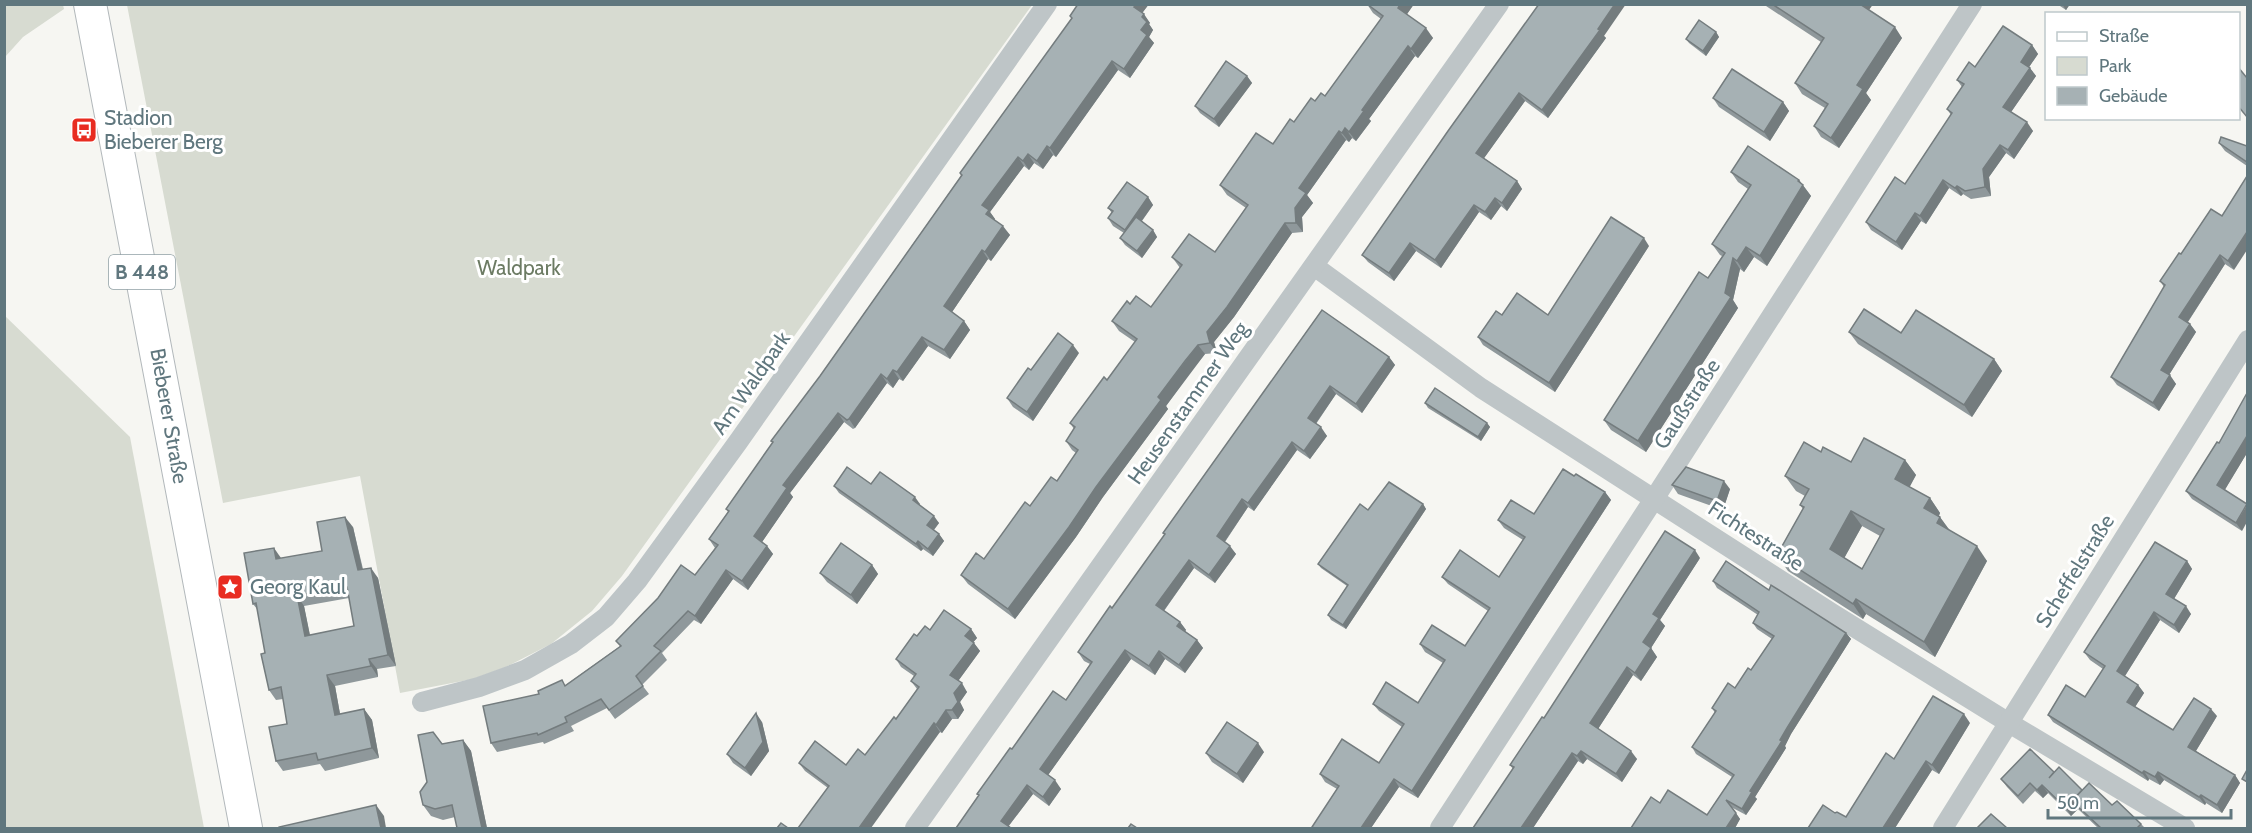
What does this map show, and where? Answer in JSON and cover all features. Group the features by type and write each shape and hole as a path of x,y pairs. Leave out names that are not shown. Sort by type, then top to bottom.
{"main road":[{"name":"Bieberer Straße","path":"90,4 246,828"}],"street":[{"name":"Am Waldpark","path":"422,702 479,687 525,670 571,644 606,617 637,581 738,442 1047,4"},
{"name":"Gaußstraße","path":"1440,828 1972,4"},
{"name":"Heusenstammer Weg","path":"915,828 1314,266 1490,8"},
{"name":"Fichtestraße","path":"1314,266 1481,388 2009,723 2185,828"},
{"name":"Scheffelstraße","path":"1943,828 2247,340"}],"green space":[{"path":"5,4 63,5 64,9 23,37 5,57"},
{"name":"Waldpark","path":"127,5 1032,5 622,576 592,611 551,644 506,667 473,679 400,693 360,476 223,503"},
{"path":"4,315 130,437 204,828 5,828"}],"building":[{"path":"1078,4 1136,4 1134,7 1144,14 1142,17 1147,22 1141,30 1147,35 1124,69 1112,61 1050,148 1047,146 1037,161 1028,154 1023,161 1018,157 982,205 989,210 986,214 1003,226 985,252 982,250 944,306 964,321 944,350 922,337 897,372 893,370 887,379 881,374 849,419 847,420 838,413 783,485 787,488 754,536 767,546 742,581 726,570 695,616 688,611 654,646 661,651 636,676 643,686 609,710 601,699 565,717 567,722 538,735 537,733 491,743 483,706 539,694 538,691 562,680 565,686 621,646 616,641 658,598 681,565 695,575 718,545 709,539 729,511 726,509 773,442 771,441 820,376 962,175 960,173 1072,18 1070,16"},
{"path":"1367,4 1400,4 1398,8 1426,28 1411,49 1408,46 1349,132 1345,128 1342,133 1339,131 1299,188 1306,193 1295,208 1296,223 1285,223 1207,332 1210,343 1198,345 1185,361 1158,397 1161,400 1008,609 961,575 976,553 984,559 1025,502 1030,506 1051,477 1057,481 1078,450 1066,441 1075,427 1070,423 1104,377 1107,380 1137,339 1112,321 1127,301 1130,304 1136,296 1151,307 1182,265 1172,257 1189,234 1215,252 1248,205 1220,185 1256,133 1273,144 1290,119 1294,122 1311,98 1315,101 1321,93 1325,96 1383,16"},
{"path":"1539,4 1615,4 1598,29 1600,30 1542,110 1519,93 1476,153 1517,181 1502,203 1495,198 1485,212 1474,205 1435,260 1410,243 1389,273 1362,255"},
{"path":"1772,4 1860,4 1895,27 1857,85 1863,89 1831,138 1814,126 1828,104 1795,83 1824,38"},
{"path":"1699,20 1716,32 1703,51 1686,39"},
{"path":"2003,26 2032,45 2021,62 2030,68 2003,107 2027,122 2008,150 2000,145 1983,169 1985,187 1965,191 1943,180 1920,216 1915,213 1896,242 1866,222 1895,177 1905,184 1952,113 1947,109 1964,84 1957,80 1969,62 1975,67"},
{"path":"1226,61 1247,76 1214,119 1195,106"},
{"path":"1732,69 1783,102 1764,132 1713,98"},
{"path":"2240,69 2247,78 2247,117 2240,108"},
{"path":"2221,137 2247,146 2247,162 2219,143"},
{"path":"1748,146 1803,185 1760,256 1746,247 1737,261 1733,258 1725,293 1731,297 1638,441 1604,420 1699,272 1708,278 1725,253 1712,244 1751,185 1731,172"},
{"path":"2247,176 2247,232 2228,261 2220,255 2179,317 2190,324 2161,370 2170,375 2153,403 2111,377 2165,285 2160,281 2211,209 2222,216"},
{"path":"1127,182 1148,197 1125,230 1108,218 1113,211 1108,208"},
{"path":"1136,217 1153,230 1137,251 1120,238"},
{"path":"1611,217 1644,238 1549,383 1478,337 1496,311 1502,315 1517,293 1548,315"},
{"path":"1864,309 1901,333 1916,310 1994,359 1964,405 1849,332"},
{"path":"1322,310 1389,357 1356,404 1330,386 1308,418 1321,427 1304,451 1292,442 1248,503 1242,499 1217,536 1230,546 1209,575 1189,560 1156,605 1180,622 1177,626 1197,640 1179,665 1159,651 1149,666 1125,650 1040,769 1055,780 1043,797 1027,785 1001,821 1011,828 956,828 979,795 977,794 1053,691 1066,700 1092,662 1078,652 1165,534 1163,533"},
{"path":"1058,333 1073,345 1027,412 1007,398 1028,368 1031,370"},
{"path":"1435,388 1487,423 1478,437 1425,403"},
{"path":"2247,393 2247,436 2217,485 2247,504 2236,523 2186,491 2217,442 2219,443"},
{"path":"1864,438 1905,460 1895,479 1930,498 1924,508 1940,517 1937,523 1977,546 1924,642 1856,599 1853,604 1777,555 1804,507 1800,505 1809,489 1785,476 1804,442 1821,452 1823,447 1851,462","holes":["1851,511 1884,529 1862,569 1830,549"]},
{"path":"847,467 871,484 880,472 915,497 913,500 934,516 927,525 939,534 928,549 918,541 916,544 834,486"},
{"path":"1686,467 1724,481 1717,501 1672,485"},
{"path":"1563,469 1574,476 1576,474 1605,492 1412,791 1394,779 1361,828 1312,827 1339,786 1320,774 1342,739 1379,763 1404,724 1373,704 1386,682 1418,703 1445,660 1420,644 1432,625 1465,646 1490,608 1442,577 1460,550 1499,577 1525,537 1498,520 1511,500 1534,514"},
{"path":"1389,482 1423,504 1343,625 1328,615 1348,585 1318,564 1360,504 1368,510"},
{"path":"345,517 358,570 371,568 388,655 369,659 371,666 327,675 335,715 364,709 372,748 318,760 316,753 276,761 269,727 287,724 281,687 269,690 261,654 265,653 256,603 253,604 244,553 274,548 276,559 322,551 317,522","holes":["347,587 354,626 305,636 297,595"]},
{"path":"1665,531 1695,550 1653,614 1659,618 1643,642 1651,648 1635,673 1627,667 1590,723 1631,751 1616,774 1581,751 1577,756 1572,753 1521,828 1473,828 1514,767 1510,765 1542,717 1544,718"},
{"path":"2155,542 2187,561 2166,594 2186,606 2174,625 2154,612 2117,671 2138,685 2127,702 2173,730 2194,698 2211,709 2188,747 2235,775 2217,805 2201,795 2199,797 2158,772 2155,777 2144,771 2142,773 2048,715 2066,685 2085,697 2105,666 2084,652"},
{"path":"841,543 872,565 851,595 820,573"},
{"path":"1726,561 1769,590 1771,585 1846,633 1787,728 1780,740 1782,741 1750,791 1752,792 1742,809 1726,800 1736,813 1726,828 1631,828 1651,797 1660,803 1668,790 1707,815 1734,775 1692,747 1716,711 1712,708 1728,683 1735,688 1748,668 1751,670 1774,636 1753,623 1759,612 1713,581"},
{"path":"944,610 971,629 965,636 974,643 950,675 962,683 954,693 958,702 952,710 946,710 936,725 934,723 859,828 798,828 829,786 799,763 815,741 846,765 858,749 865,755 894,717 896,719 919,687 911,681 916,674 896,659 914,634 917,636 925,626 930,630"},
{"path":"1933,696 1964,714 1932,765 1926,761 1883,828 1808,828 1823,805 1846,817 1886,753 1894,759"},
{"path":"756,713 763,742 745,768 727,754"},
{"path":"1227,722 1258,743 1237,774 1206,753"},
{"path":"433,732 442,744 463,740 482,828 457,828 452,805 435,809 423,805 420,792 427,782 418,735"},
{"path":"2030,749 2054,772 2049,778 2059,767 2082,790 2066,808 2042,785 2037,790 2030,783 2018,796 2001,779"},
{"path":"2247,770 2247,782 2242,779"},
{"path":"2089,783 2112,805 2117,801 2141,824 2137,828 2101,828 2072,801"},
{"path":"376,805 381,828 279,828 279,827"},
{"path":"1991,814 2007,828 1977,828"},
{"path":"781,823 788,828 777,828"}],"place":[{"name":"Stadion Bieberer Berg","path":"84,130"},
{"name":"Georg Kaul","path":"230,587"}]}
